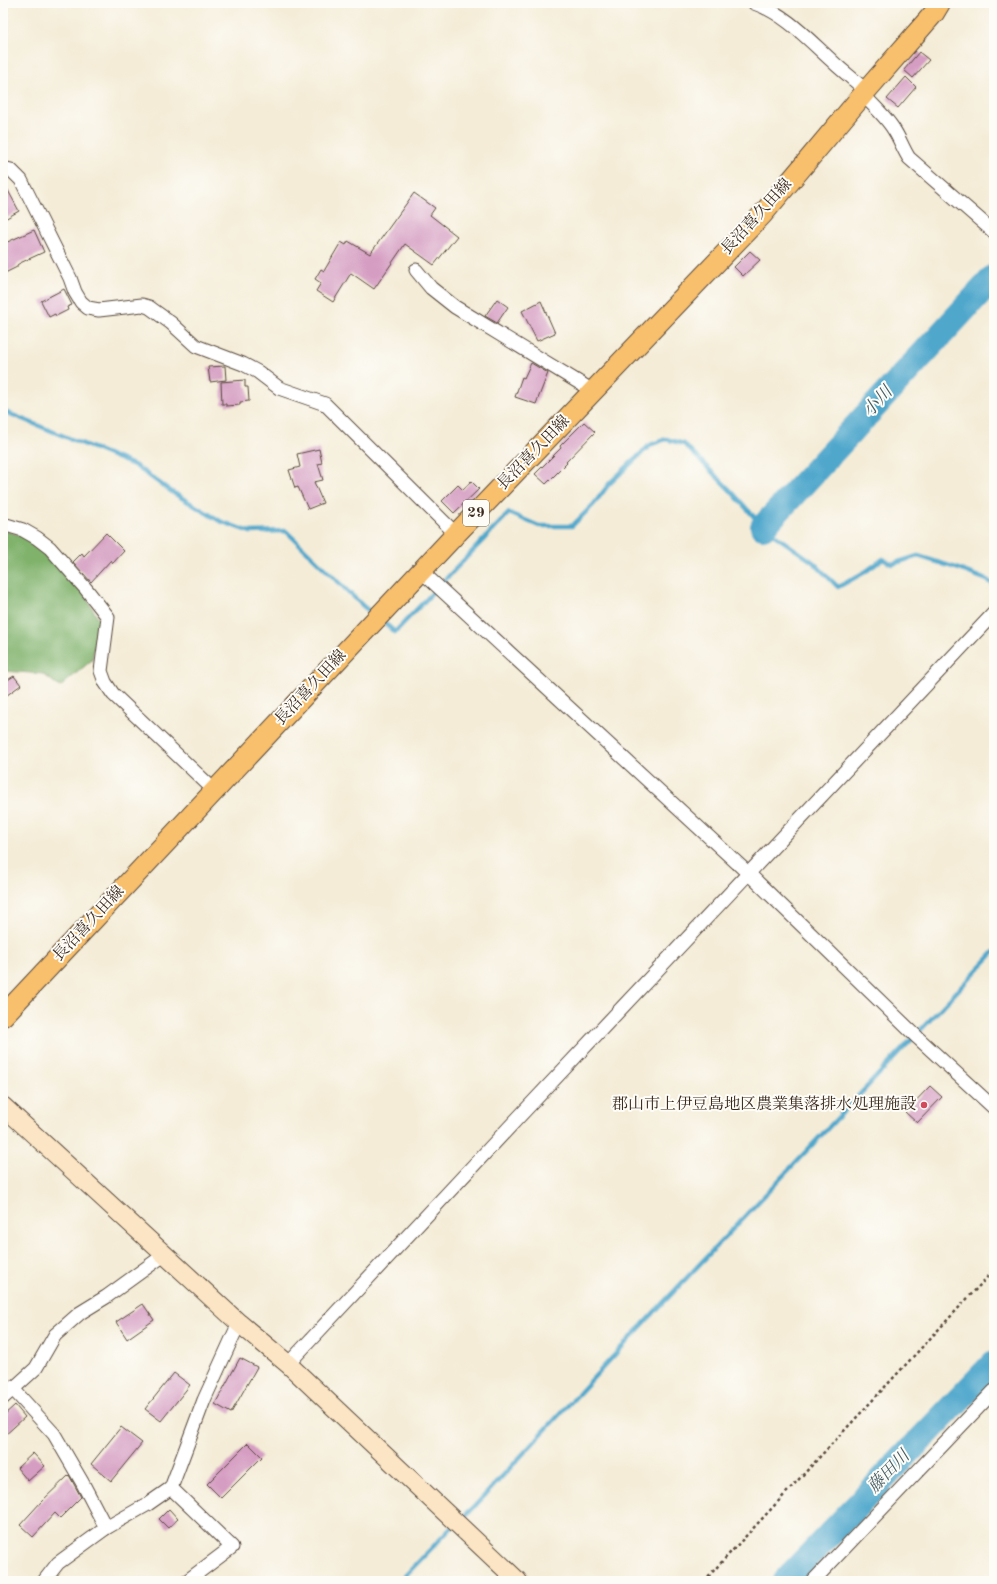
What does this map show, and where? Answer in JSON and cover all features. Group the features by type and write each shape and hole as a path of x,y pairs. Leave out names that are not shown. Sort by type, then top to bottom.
{"main road":[{"name":"長沼喜久田線","path":"3,1016 456,534 762,214 934,13 940,3"}],"street":[{"path":"754,3 766,7 796,29 836,65 852,77 896,131 903,150 909,158 994,232"},
{"path":"3,168 11,170 20,180 70,278 75,292 81,302 88,308 98,310 142,305 149,307 171,323 196,346 243,364 258,372 279,388 325,404 456,534"},
{"path":"416,270 431,288 455,307 593,391"},
{"path":"3,524 23,530 50,548 86,589 108,617 101,671 105,682 113,694 214,790"},
{"path":"421,571 748,874 918,1038 994,1108"},
{"path":"288,1364 994,613"},
{"path":"3,1106 238,1323 288,1364 518,1581"},
{"path":"3,1398 8,1387 36,1368 55,1335 80,1313 106,1297 164,1254"},
{"path":"44,1581 58,1563 106,1528 148,1504 171,1488 204,1400 238,1323"},
{"path":"8,1387 54,1434 82,1482 106,1528"},
{"path":"813,1581 994,1391"},
{"path":"171,1488 232,1547 187,1581"}],"path":[{"path":"704,1581 994,1270"}],"green space":[{"path":"3,530 28,538 75,578 99,620 92,660 60,687 43,674 5,671 3,669"}],"building":[{"path":"919,52 929,60 913,78 904,70"},
{"path":"906,77 916,87 898,108 887,99"},
{"path":"3,181 19,211 3,220"},
{"path":"414,193 435,208 430,215 457,236 434,265 405,244 374,289 351,273 333,302 316,291 321,283 315,279 321,269 324,271 341,242 346,245 348,241 370,254"},
{"path":"34,230 44,252 20,263 17,267 3,274 3,244"},
{"path":"750,251 760,260 743,276 734,267"},
{"path":"64,289 72,305 67,307 68,310 56,316 55,314 49,317 41,301"},
{"path":"497,299 508,307 497,323 485,316"},
{"path":"541,301 555,333 537,341 522,311"},
{"path":"531,363 548,373 536,404 515,397 522,377 524,378"},
{"path":"225,366 226,380 210,382 208,367"},
{"path":"245,380 245,387 248,387 249,401 240,402 240,405 226,406 226,404 222,404 221,382"},
{"path":"584,422 595,432 546,484 535,474"},
{"path":"319,449 322,463 318,464 323,480 314,482 323,503 308,509 298,487 295,488 289,470 300,467 297,454"},
{"path":"471,481 479,489 454,513 442,501 458,485 463,490"},
{"path":"106,533 124,551 113,563 111,560 91,582 73,562 82,553 84,556"},
{"path":"14,676 21,685 3,698 3,683"},
{"name":"郡山市上伊豆島地区農業集落排水処理施設","path":"930,1086 942,1097 917,1123 905,1112"},
{"path":"143,1304 154,1320 127,1339 116,1322"},
{"path":"240,1358 257,1367 231,1413 215,1404"},
{"path":"174,1373 190,1385 161,1421 145,1409"},
{"path":"15,1405 25,1417 3,1437 3,1416"},
{"path":"121,1427 142,1443 111,1481 91,1464"},
{"path":"248,1443 262,1457 221,1498 207,1484"},
{"path":"33,1453 45,1466 28,1481 17,1468"},
{"path":"69,1475 81,1497 60,1518 55,1513 33,1537 20,1525"},
{"path":"169,1509 178,1519 168,1528 159,1519"}],"waterway":[{"name":"小川","path":"763,527 994,277"},
{"path":"3,411 134,465 172,492 220,521 250,532 286,531 374,615"},
{"path":"382,621 395,632 509,513 539,526 572,526 594,504 609,484 650,445 666,439 684,444 732,492 763,527 813,562 838,587 865,572 883,559 892,564 918,556 956,568 987,580 994,585"},
{"path":"459,1521 473,1508 646,1321 994,952"},
{"name":"藤田川","path":"785,1581 994,1363"},
{"path":"400,1581 453,1526"}],"place":[{"name":"郡山市上伊豆島地区農業集落排水処理施設","path":"924,1105"}]}
